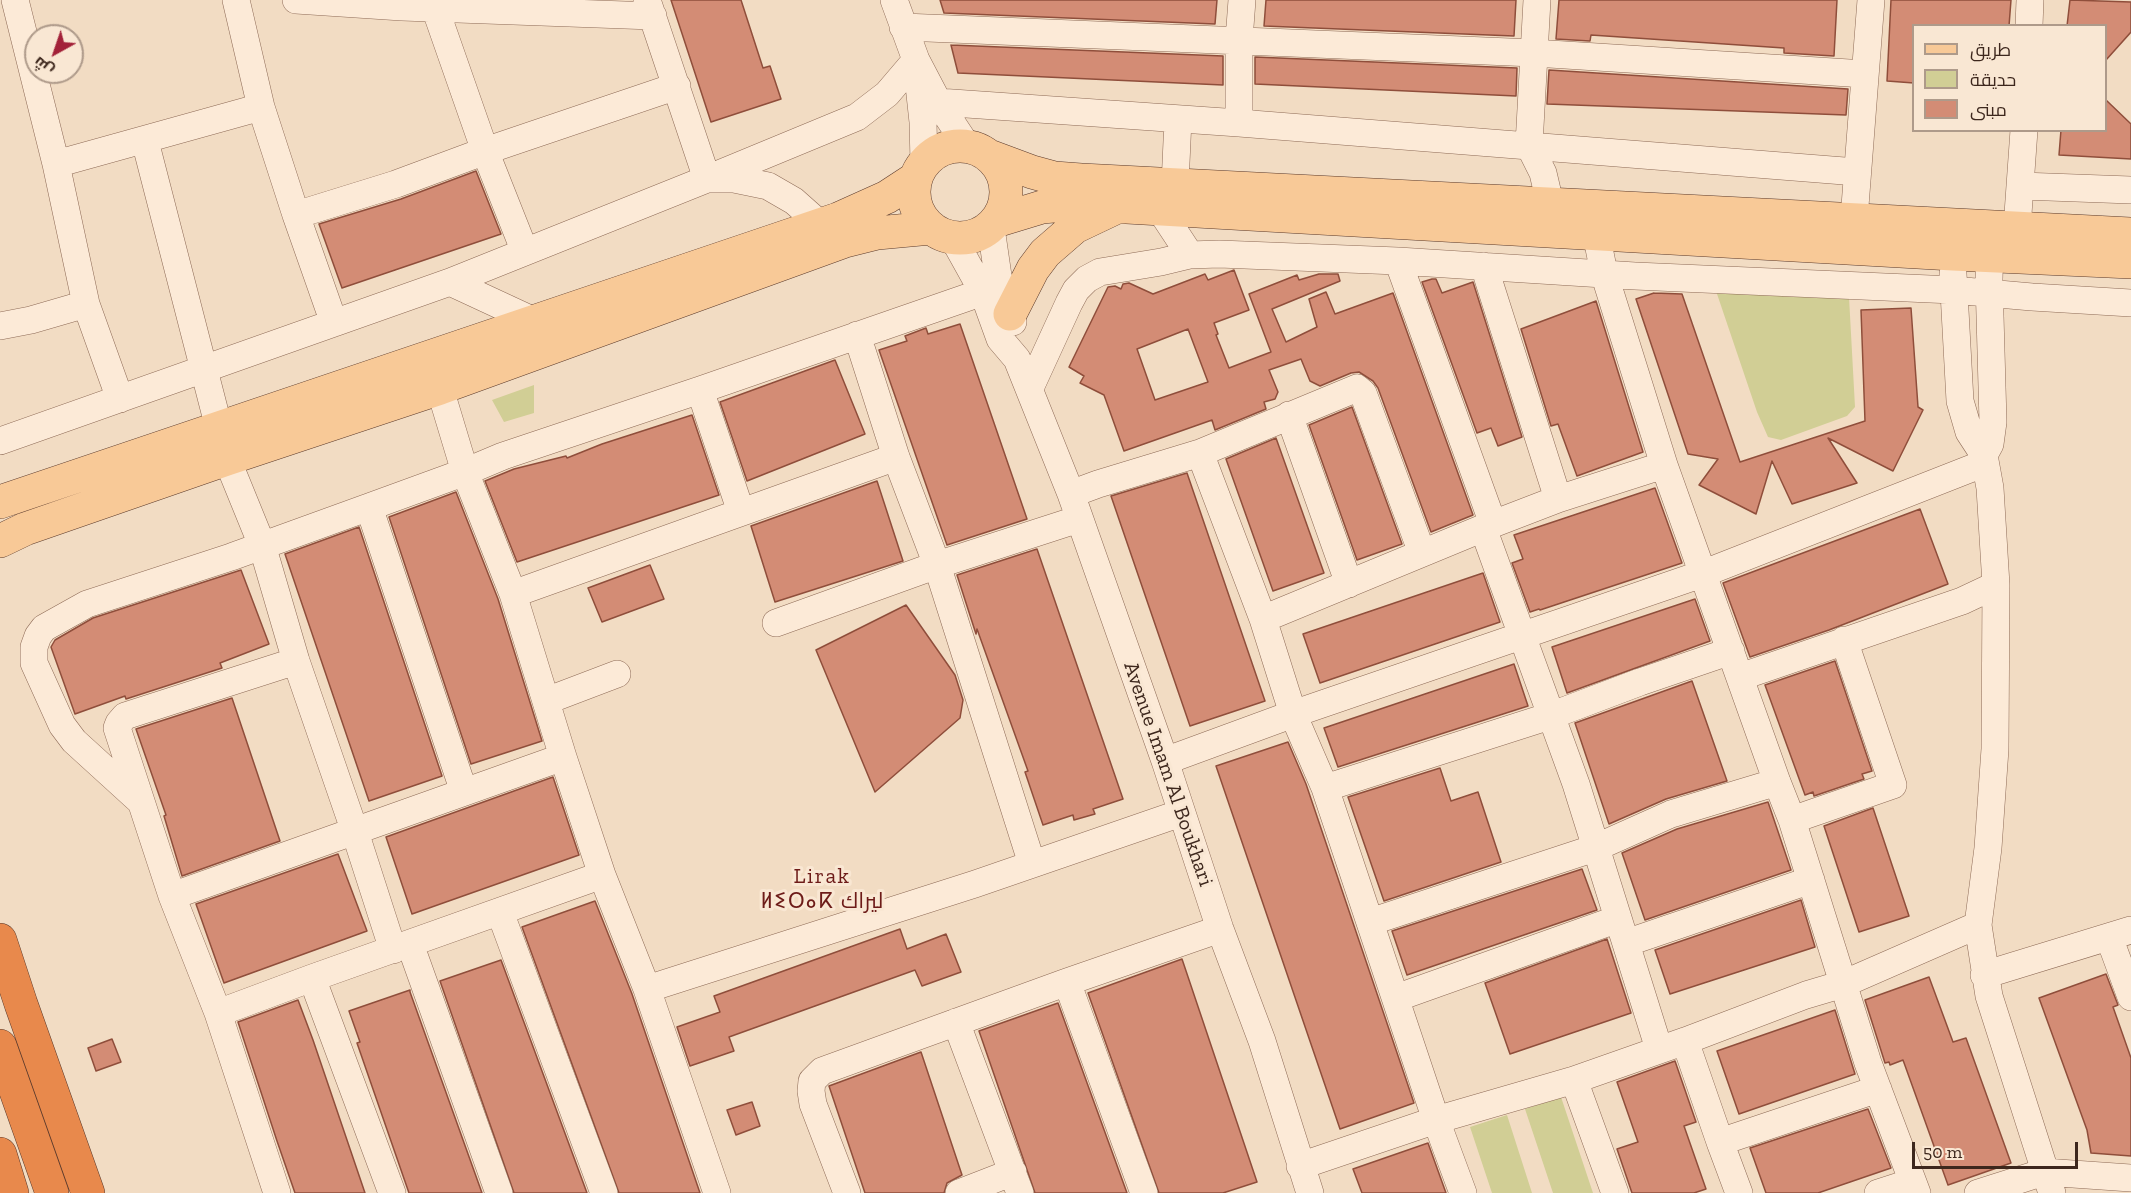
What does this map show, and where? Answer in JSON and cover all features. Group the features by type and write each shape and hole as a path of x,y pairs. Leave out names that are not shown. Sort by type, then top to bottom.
{"highway":[{"path":"0,940 88,1193"},
{"path":"0,1046 52,1193"},
{"path":"0,1154 12,1193"}],"main road":[{"path":"0,557 14,546 12,535 430,357 871,206 920,170 932,154 943,149 978,151 1054,178 1167,197 1596,233 1952,239 2131,234"},
{"path":"978,151 1004,175 1006,199 994,225"},
{"path":"920,170 914,197 917,209 942,233"},
{"path":"9,493 223,444 440,388 845,241 877,233 942,233 965,238 977,236 994,225 1027,211 1058,205 1117,206 1167,197 1550,203 1854,219 1952,239"},
{"path":"1010,314 1033,268 1045,253 1075,228 1117,206"},
{"path":"1999,237 2131,262"}],"street":[{"path":"15,0 56,164 86,304 120,399"},
{"path":"236,0 261,107 334,323"},
{"path":"296,0 402,3 435,8 650,8 706,179"},
{"path":"894,0 916,60 938,102 978,151"},
{"path":"1239,123 1239,40 1242,0"},
{"path":"1537,0 1529,146 1543,173 1550,203"},
{"path":"1854,219 1871,0"},
{"path":"2029,24 2030,0"},
{"path":"435,8 485,151 525,252"},
{"path":"903,27 1534,53 1865,74"},
{"path":"916,60 922,107 920,170"},
{"path":"0,441 450,282 856,117 887,94 916,60"},
{"path":"296,215 396,184 485,151 677,86"},
{"path":"938,102 1239,123 1857,172"},
{"path":"56,164 261,107"},
{"path":"1179,119 1167,197 1190,255"},
{"path":"1165,761 1293,714 1702,574 1984,459 1990,444 1993,422 1989,293 1999,237 2021,186 2024,132"},
{"path":"145,141 223,444 262,545 296,661 355,832 499,1193"},
{"path":"706,179 734,179 768,186 794,201 821,225"},
{"path":"2021,186 2131,190"},
{"name":"Avenue Imam Al Boukhari","path":"994,225 998,276 1017,333 1017,359"},
{"name":"Avenue Imam Al Boukhari","path":"942,233 983,292 1000,339 1017,359 1075,506 1165,761 1220,929 1263,1041 1300,1184"},
{"path":"1596,233 1604,273 1664,465 1792,820 1878,1089 1915,1187 1878,1193"},
{"path":"1952,239 1960,401 1969,432 1984,459 1990,488 1996,585 1995,749 1978,925 1984,975 2001,1040 2048,1182"},
{"path":"1030,388 1073,296 1087,279 1100,272 1190,255 1219,254 1398,261 1953,290 2131,303"},
{"path":"1398,261 1488,526 1521,636 1576,784 1659,1048"},
{"path":"1484,266 1558,499"},
{"path":"450,282 534,321"},
{"path":"141,802 74,741 62,725 34,663 34,647 44,628 87,604 231,557 503,456 983,292"},
{"path":"0,326 31,320 86,304"},
{"path":"857,335 896,457 937,565 1032,864"},
{"path":"430,357 465,472 513,594 602,875 647,989 717,1193"},
{"path":"776,622 937,565 1075,506 1098,484 1200,453 1355,388 1362,391 1422,553"},
{"path":"700,390 741,512"},
{"path":"1289,414 1349,584"},
{"path":"1200,453 1263,619 1293,714 1325,788 1436,1120 1463,1193"},
{"path":"513,594 896,457"},
{"path":"1263,619 1558,499 1664,465"},
{"path":"369,507 464,792"},
{"path":"1740,677 1962,601 1996,585"},
{"path":"1792,820 1893,785 1844,640"},
{"path":"1325,788 1550,716 1731,651"},
{"path":"277,1193 218,1013 172,896 117,728 121,719 296,661"},
{"path":"546,701 617,674"},
{"path":"172,896 563,757"},
{"path":"1370,922 1595,848 1671,814 1777,783"},
{"path":"647,989 975,884 1181,813"},
{"path":"218,1013 602,875"},
{"path":"1396,998 1622,931 1811,880"},
{"path":"500,912 604,1193"},
{"path":"1300,1184 1436,1120 1574,1080 1659,1048 1685,1041 1843,984 1978,925"},
{"path":"847,1193 813,1104 812,1081 822,1071 1220,929"},
{"path":"1984,975 2120,934 2131,997"},
{"path":"312,978 392,1193"},
{"path":"1067,982 1144,1193"},
{"path":"956,1022 1017,1183 959,1193"},
{"path":"1685,1041 1740,1193"},
{"path":"1574,1080 1615,1193"},
{"path":"1720,1142 1878,1089"},
{"path":"1978,1193 2048,1182 2131,1178"}],"green space":[{"path":"1715,288 1849,297 1855,407 1847,416 1781,440 1768,437 1757,412"},
{"path":"534,385 534,413 504,422 492,400"},
{"path":"1561,1097 1593,1193 1553,1193 1525,1109"},
{"path":"1507,1115 1532,1193 1492,1193 1470,1127"}],"building":[{"path":"671,0 741,0 763,68 770,66 781,99 711,122"},
{"path":"940,0 1217,0 1215,24 944,13"},
{"path":"1266,0 1516,0 1514,36 1264,26"},
{"path":"1559,0 1837,0 1834,56 1784,53 1784,48 1591,35 1590,41 1556,39"},
{"path":"1891,0 2011,0 2009,24 1912,24 1912,83 1887,81"},
{"path":"2070,0 2131,2 2131,32 2107,59 2107,24 2067,24"},
{"path":"951,45 1223,56 1223,85 958,73"},
{"path":"1255,57 1517,68 1516,96 1255,84"},
{"path":"1549,70 1848,89 1846,115 1547,104"},
{"path":"2107,101 2131,124 2131,159 2059,155 2061,132 2107,132"},
{"path":"476,171 501,234 342,288 319,224 401,199"},
{"path":"1234,270 1249,310 1214,323 1218,334 1216,335 1229,368 1271,352 1249,294 1297,275 1299,280 1319,274 1338,274 1340,281 1272,309 1286,342 1317,327 1309,299 1326,292 1335,314 1393,293 1473,515 1431,532 1378,388 1373,381 1359,372 1320,386 1310,381 1301,359 1269,370 1278,392 1275,399 1264,402 1266,409 1215,430 1212,420 1124,451 1104,395 1080,383 1084,376 1069,367 1108,287 1115,286 1121,289 1123,284 1129,283 1153,294 1205,274 1208,280","holes":["1188,329 1208,382 1155,400 1137,349"]},
{"path":"1436,279 1442,293 1473,282 1522,437 1498,446 1491,428 1477,433 1422,282"},
{"path":"1654,293 1682,294 1740,462 1865,421 1861,310 1911,308 1918,407 1923,410 1893,471 1828,438 1857,483 1792,504 1772,461 1756,514 1699,485 1718,459 1688,454 1636,299"},
{"path":"1596,301 1643,452 1577,476 1558,424 1551,426 1521,329"},
{"path":"960,324 1027,519 947,545 879,350 907,341 905,336 926,328 928,334"},
{"path":"835,360 865,434 747,481 720,402"},
{"path":"1352,407 1402,544 1357,560 1309,425"},
{"path":"692,415 719,495 517,562 485,481 514,469 566,456 567,458 602,444"},
{"path":"1276,438 1324,573 1273,591 1226,459"},
{"path":"1187,473 1265,701 1190,726 1111,496"},
{"path":"877,481 903,561 775,602 751,526"},
{"path":"1655,488 1682,563 1530,612 1512,563 1523,559 1514,535"},
{"path":"456,492 498,599 542,741 471,764 389,517"},
{"path":"1920,509 1948,584 1829,630 1750,657 1723,583"},
{"path":"359,527 442,776 369,801 285,554"},
{"path":"1037,549 1123,799 1093,809 1095,814 1074,820 1073,815 1043,825 1025,772 1028,771 977,629 976,634 957,575"},
{"path":"650,565 664,599 602,622 588,588"},
{"path":"241,570 269,644 220,663 222,668 126,699 125,696 75,714 51,647 55,640 93,618"},
{"path":"1483,573 1500,622 1320,683 1303,634"},
{"path":"1695,599 1710,641 1567,693 1552,647"},
{"path":"906,605 955,675 963,700 960,718 875,792 816,650"},
{"path":"1835,661 1872,771 1862,774 1864,779 1814,796 1813,792 1805,795 1765,685"},
{"path":"1514,664 1528,706 1338,767 1324,728"},
{"path":"1692,681 1727,781 1666,799 1609,824 1575,723"},
{"path":"232,698 280,841 182,876 164,816 166,815 136,729"},
{"path":"1288,742 1306,784 1414,1103 1340,1129 1216,766"},
{"path":"1440,768 1451,801 1478,792 1501,862 1384,901 1348,797"},
{"path":"553,777 579,855 412,914 386,837"},
{"path":"1768,802 1791,870 1645,920 1622,853 1677,829"},
{"path":"1873,808 1909,916 1859,932 1824,826"},
{"path":"338,854 367,931 224,983 196,904"},
{"path":"1582,869 1597,910 1407,975 1392,931"},
{"path":"1801,900 1815,947 1670,994 1655,950"},
{"path":"595,901 632,994 700,1193 619,1193 522,927"},
{"path":"900,929 907,949 946,934 961,972 922,986 915,970 729,1037 734,1051 690,1066 677,1027 720,1012 714,996"},
{"path":"1607,939 1631,1013 1510,1054 1485,983"},
{"path":"1182,959 1257,1182 1223,1193 1159,1193 1088,993"},
{"path":"501,960 587,1193 514,1193 440,981"},
{"path":"2106,974 2118,1005 2113,1007 2131,1058 2131,1156 2091,1153 2087,1130 2039,998"},
{"path":"1929,977 1953,1042 1966,1038 2011,1163 1948,1185 1903,1060 1890,1065 1889,1062 1885,1063 1865,1000"},
{"path":"410,990 482,1193 409,1193 357,1043 360,1042 349,1011"},
{"path":"298,1000 365,1193 295,1193 238,1022"},
{"path":"1058,1003 1127,1193 1035,1193 979,1031"},
{"path":"1835,1010 1855,1074 1739,1114 1717,1051"},
{"path":"112,1039 121,1062 96,1071 88,1048"},
{"path":"921,1052 962,1175 947,1183 944,1193 865,1193 829,1086"},
{"path":"1675,1061 1696,1122 1684,1126 1706,1189 1694,1193 1632,1193 1617,1149 1638,1142 1617,1082"},
{"path":"752,1102 760,1126 736,1135 727,1110"},
{"path":"1868,1109 1891,1168 1818,1193 1766,1193 1750,1148"},
{"path":"1428,1143 1446,1193 1362,1193 1353,1169"}],"district":[{"name":"Lirak ⵍⵉⵔⴰⴽ ليراك","path":"822,890"}]}
